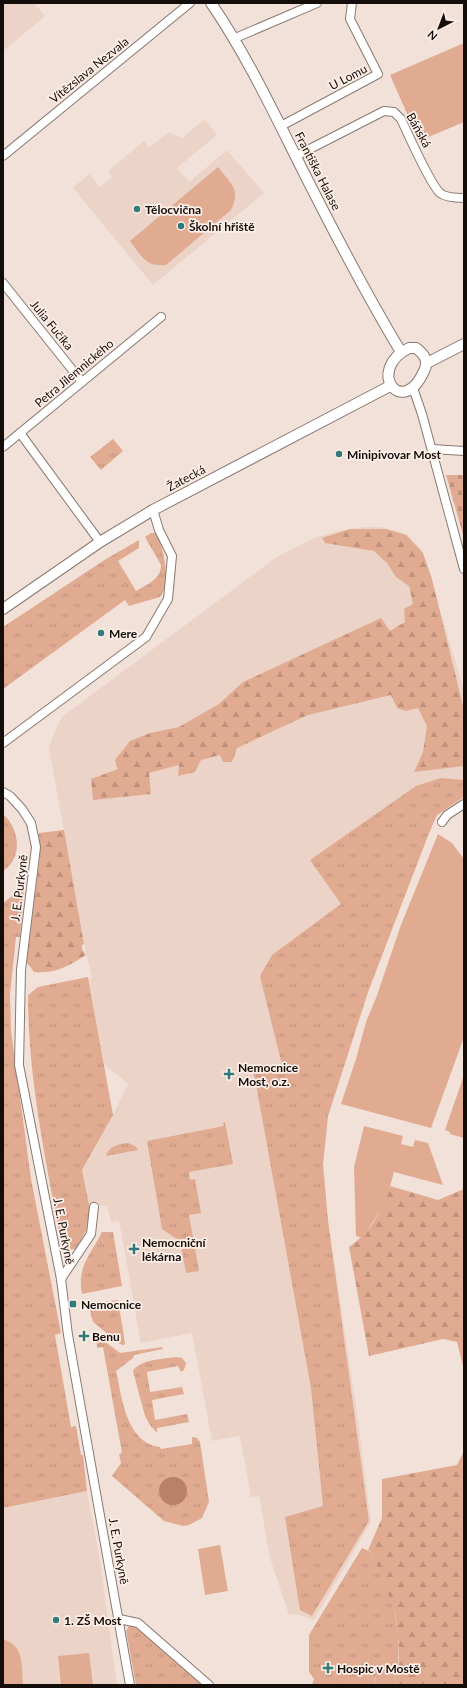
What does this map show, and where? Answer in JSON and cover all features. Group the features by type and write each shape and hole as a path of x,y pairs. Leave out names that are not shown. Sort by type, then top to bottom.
{"street":[{"name":"Vítězslava Nezvala","path":"3,156 190,3"},
{"name":"Františka Halase","path":"211,3 234,38 281,126 342,247 401,352"},
{"path":"234,38 317,3"},
{"name":"U Lomu","path":"281,126 378,74 350,19 352,3"},
{"name":"Báňská","path":"296,156 384,111 394,112 401,119 432,182 440,193 452,198 464,198"},
{"name":"Julia Fučíka","path":"3,283 82,382"},
{"name":"Petra Jilemnického","path":"3,447 161,317"},
{"path":"427,363 464,344"},
{"path":"409,348 416,348 424,354 427,363 424,371 413,388 405,392 397,392 390,386 388,377 390,367 401,352 409,348"},
{"name":"Žatecká","path":"3,609 100,542 153,510 390,386"},
{"path":"413,388 432,449 464,569"},
{"path":"20,433 100,542"},
{"path":"432,449 464,451"},
{"path":"3,743 146,637 168,598 172,556 159,530 153,510"},
{"name":"J. E. Purkyně","path":"3,792 10,796 31,823 36,847 21,979 19,1065 61,1279 68,1335 130,1685"},
{"path":"442,822 447,815 464,804"},
{"path":"61,1279 91,1234 94,1207"},
{"path":"119,1619 138,1623 209,1685"}],"shaded area":[{"path":"3,3 34,3 45,16 3,51"},
{"path":"205,119 217,135 177,168 189,182 227,150 264,193 153,285 73,188 89,174 100,187 112,177 108,171 144,141 149,147 169,132 182,138"},
{"name":"Nemocnice Most, o.z.","path":"364,527 380,527 407,534 422,550 464,690 464,797 437,815 429,833 368,992 328,1116 323,1164 328,1220 357,1413 371,1522 314,1620 296,1614 289,1615 270,1558 259,1496 251,1497 240,1436 212,1441 192,1333 141,1343 119,1220 111,1222 107,1205 88,1208 82,1170 113,1115 128,1084 104,1064 89,979 92,978 86,953 49,748 62,717 275,558 314,538 338,531"},
{"path":"173,1477 183,1481 187,1491 183,1501 173,1505 163,1501 159,1491 163,1481"},
{"name":"1. ZŠ Most","path":"87,1491 99,1555 117,1685 3,1685 3,1508"}],"green space":[{"path":"464,43 464,122 419,141 390,75"},
{"name":"Školní hřiště","path":"218,167 235,192 234,203 231,210 166,265 153,264 141,256 130,241"},
{"path":"113,439 123,451 101,470 90,457"},
{"path":"446,475 464,475 464,538"},
{"path":"350,529 386,529 406,535 423,553 432,579 464,710 464,766 414,772 423,752 427,726 418,708 406,711 397,708 391,695 308,715 237,748 232,762 223,762 220,755 201,760 195,772 178,776 179,765 149,773 151,794 93,800 91,779 118,769 115,760 130,741 150,733 179,727 219,704 243,682 381,618 390,631 405,622 404,609 413,604 409,586 396,577 387,563 374,551 325,543 322,538"},
{"path":"151,533 157,533 164,557 166,575 164,591 160,597 129,606 125,600 3,689 3,627 106,559 139,540 139,548 118,561 136,591 149,584 159,574 161,565 145,537"},
{"path":"441,778 464,780 464,797 437,815 429,833 368,992 328,1116 323,1164 328,1221 369,1521 312,1616 300,1610 285,1517 323,1506 311,1388 253,1068 282,1065 260,976 272,955 341,904 310,860 416,786"},
{"path":"3,814 13,827 17,843 14,859 3,871"},
{"path":"64,830 84,944 82,945 82,949 86,955 74,963 62,968 49,972 34,972 26,961 40,857 39,833"},
{"path":"438,834 452,843 464,859 464,1037 431,1128 341,1104 356,1059 366,1022 376,998 401,925"},
{"path":"24,887 20,937 16,937 10,994 11,1030 31,1179 61,1333 55,1335 71,1427 76,1426 81,1455 83,1455 87,1491 3,1508 3,903"},
{"path":"88,977 113,1115 82,1170 90,1210 90,1223 76,1250 72,1249 66,1255 63,1252 35,1092 31,1059 28,995 38,987"},
{"path":"464,1075 464,1138 450,1134 450,1132 445,1130"},
{"path":"225,1122 233,1164 189,1172 190,1180 195,1179 201,1213 189,1215 199,1271 186,1273 180,1241 162,1229 147,1141 224,1126 223,1123"},
{"path":"364,1126 403,1136 401,1144 413,1147 415,1140 428,1143 443,1185 394,1172 385,1204 362,1238 356,1236 354,1167"},
{"path":"128,1143 135,1146 138,1150 106,1156 109,1150 114,1146"},
{"path":"390,1186 438,1200 464,1189 464,1370 457,1342 443,1339 369,1356 349,1247 363,1235 375,1220 384,1204"},
{"path":"102,1232 113,1232 122,1286 82,1294 81,1276 83,1268"},
{"path":"118,1300 125,1343 124,1345 120,1344 93,1322 89,1307 92,1304"},
{"path":"96,1335 120,1353 162,1347 163,1349 134,1355 133,1358 116,1371 128,1417 133,1428 140,1437 149,1444 160,1447 161,1449 192,1444 192,1437 197,1438 200,1442 209,1502 202,1518 189,1525 183,1526 164,1521 112,1476 121,1463 119,1454 122,1453 103,1347 97,1348"},
{"path":"177,1357 182,1358 186,1363 184,1370 181,1372 178,1366 147,1372 150,1392 182,1387 184,1394 152,1400 155,1420 187,1414 189,1422 157,1428 157,1433 145,1416 133,1371 136,1367 147,1362"},
{"path":"464,1451 464,1685 397,1685 394,1675 399,1674 398,1633 395,1612 371,1552 368,1550 382,1518 382,1479 457,1465"},
{"path":"220,1545 228,1591 205,1595 198,1549"},
{"path":"362,1548 371,1552 394,1607 398,1633 398,1657 379,1671 376,1675 374,1685 312,1685 314,1679 309,1672 309,1635"},
{"path":"129,1626 135,1626 205,1685 136,1685 126,1631"},
{"path":"3,1639 15,1646 18,1651 22,1664 23,1685 3,1685"},
{"path":"89,1653 93,1685 61,1685 58,1656"},
{"path":"398,1657 399,1674 394,1675 397,1685 374,1685 377,1668 382,1667"}],"place":[{"name":"Tělocvična","path":"137,209"},
{"name":"Školní hřiště","path":"181,226"},
{"name":"Minipivovar Most","path":"339,454"},
{"name":"Mere","path":"101,633"},
{"name":"Nemocnice Most, o.z.","path":"229,1074"},
{"name":"Nemocniční lékárna","path":"134,1249"},
{"name":"Nemocnice","path":"73,1304"},
{"name":"Benu","path":"84,1336"},
{"name":"1. ZŠ Most","path":"56,1620"},
{"name":"Hospic v Mostě","path":"328,1668"}]}
